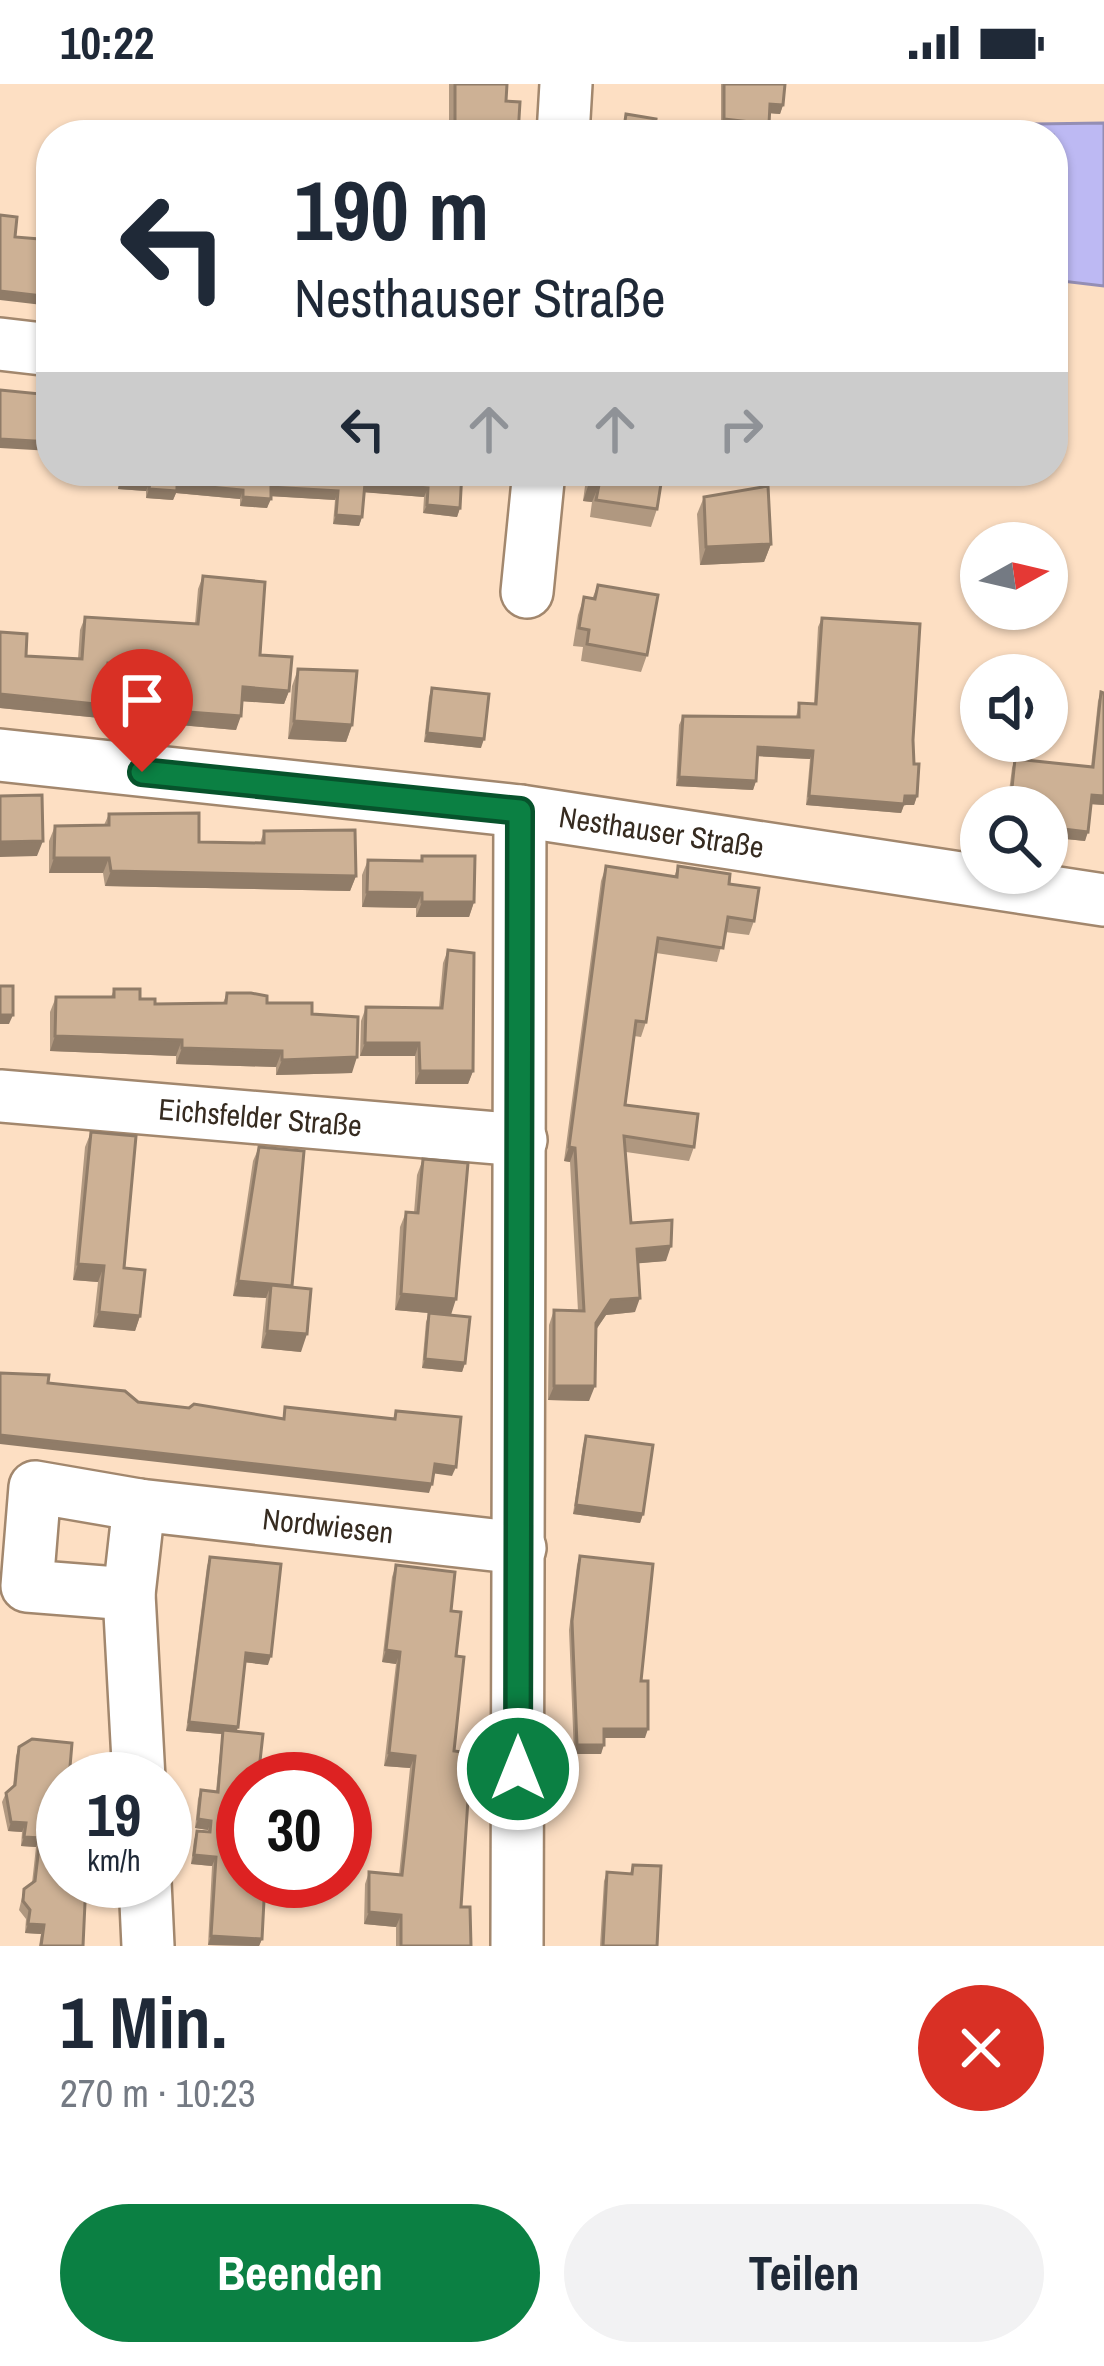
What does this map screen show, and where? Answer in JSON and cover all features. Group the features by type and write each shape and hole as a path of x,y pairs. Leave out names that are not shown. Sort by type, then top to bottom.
{"street":[{"path":"564,120 566,84"},
{"path":"0,344 36,348"},
{"path":"526,592 537,486"},
{"name":"Nesthauser Straße","path":"0,755 520,811 1104,900"},
{"path":"517,1946 520,811"},
{"name":"Eichsfelder Straße","path":"0,1096 521,1140"},
{"name":"Nordwiesen","path":"129,1594 28,1586 35,1487 139,1505 520,1548"},
{"path":"138,1752 129,1594 139,1505"},
{"path":"146,1908 148,1946"}],"shaded area":[{"path":"1068,123 1104,123 1104,286 1068,282"}],"building":[{"path":"455,84 507,84 506,101 520,102 519,120 455,120"},
{"path":"724,84 785,84 783,105 770,104 769,120 724,119"},
{"path":"626,114 656,119 656,120 625,120"},
{"path":"0,215 17,217 15,237 36,239 36,295 0,291"},
{"path":"0,390 36,394 36,441 0,439"},
{"path":"149,486 177,486 177,491"},
{"path":"199,486 365,486 362,517 336,515 338,491 271,487 271,499 243,497 243,490"},
{"path":"403,486 461,486 460,508 427,505 428,488"},
{"path":"599,486 661,486 657,509 596,500"},
{"path":"768,486 771,544 706,547 704,497"},
{"path":"203,576 265,582 260,655 292,657 289,691 243,687 241,716 162,710 165,667 108,663 105,705 0,694 0,632 27,634 26,656 82,659 85,617 198,624"},
{"path":"598,585 658,595 647,655 587,644 589,630 579,628 584,597 595,599"},
{"path":"822,618 920,624 913,740 914,764 919,764 917,796 905,796 904,804 809,796 813,751 758,747 756,781 679,777 683,716 799,717 799,703 816,704"},
{"path":"298,669 357,671 352,725 294,721"},
{"path":"432,688 489,694 484,739 427,733"},
{"path":"1101,692 1104,796 1092,795 1088,832 1068,830 1068,786 1012,786 1015,762 1093,767"},
{"path":"42,795 43,841 0,842 0,796"},
{"path":"199,813 199,842 264,843 264,831 355,830 356,876 111,871 109,858 54,858 55,826 109,825 109,814"},
{"path":"422,856 475,856 474,902 422,902 422,893 367,892 368,860 422,861"},
{"path":"606,866 677,877 678,866 730,874 729,884 759,888 754,921 728,917 723,948 658,938 646,1022 636,1021 625,1105 698,1114 694,1147 624,1136 631,1223 672,1220 671,1246 637,1249 640,1298 611,1300 596,1323 595,1386 554,1386 554,1310 584,1311 575,1148 569,1147"},
{"path":"448,950 474,953 473,1071 420,1071 419,1043 365,1043 366,1007 442,1008"},
{"path":"0,986 13,986 13,1015 0,1015"},
{"path":"114,989 140,989 140,999 155,999 155,1004 226,1003 227,993 267,996 267,1003 312,1003 312,1014 358,1017 357,1057 282,1060 282,1051 182,1048 182,1040 55,1036 56,997 114,997"},
{"path":"91,1132 136,1136 124,1268 145,1270 140,1316 99,1312 104,1266 78,1264"},
{"path":"259,1147 304,1151 292,1286 238,1281"},
{"path":"423,1159 468,1163 456,1299 401,1294 406,1212 418,1213"},
{"path":"271,1285 311,1289 307,1334 267,1331"},
{"path":"429,1313 470,1317 465,1363 425,1359"},
{"path":"0,1373 49,1375 48,1383 125,1391 138,1402 189,1408 194,1404 284,1419 285,1407 395,1419 396,1411 461,1417 456,1467 435,1464 432,1484 0,1435"},
{"path":"586,1436 653,1445 643,1514 576,1505"},
{"path":"580,1556 653,1564 641,1681 648,1681 648,1729 604,1729 604,1745 577,1745 572,1621"},
{"path":"210,1557 281,1564 271,1656 246,1653 238,1727 189,1722"},
{"path":"396,1565 455,1572 451,1611 461,1612 456,1656 464,1657 454,1751 471,1753 461,1907 470,1907 471,1946 401,1946 401,1915 369,1912 372,1872 402,1875 415,1756 389,1753 400,1652 386,1650"},
{"path":"223,1730 263,1734 261,1752 221,1752"},
{"path":"32,1739 72,1743 71,1752 36,1752 36,1838 24,1837 26,1823 11,1822 6,1793 15,1785 19,1747"},
{"path":"201,1790 216,1792 216,1857 194,1855 197,1831 210,1832 211,1821 198,1819"},
{"path":"216,1857 216,1908 264,1908 262,1939 211,1936"},
{"path":"633,1865 661,1866 657,1946 603,1946 607,1872 632,1874"},
{"path":"36,1872 36,1908 85,1908 83,1946 41,1946 44,1925 28,1924 30,1910 23,1901 24,1889 35,1881"}],"route":[{"path":"142,772 520,811 518,1769"}]}
